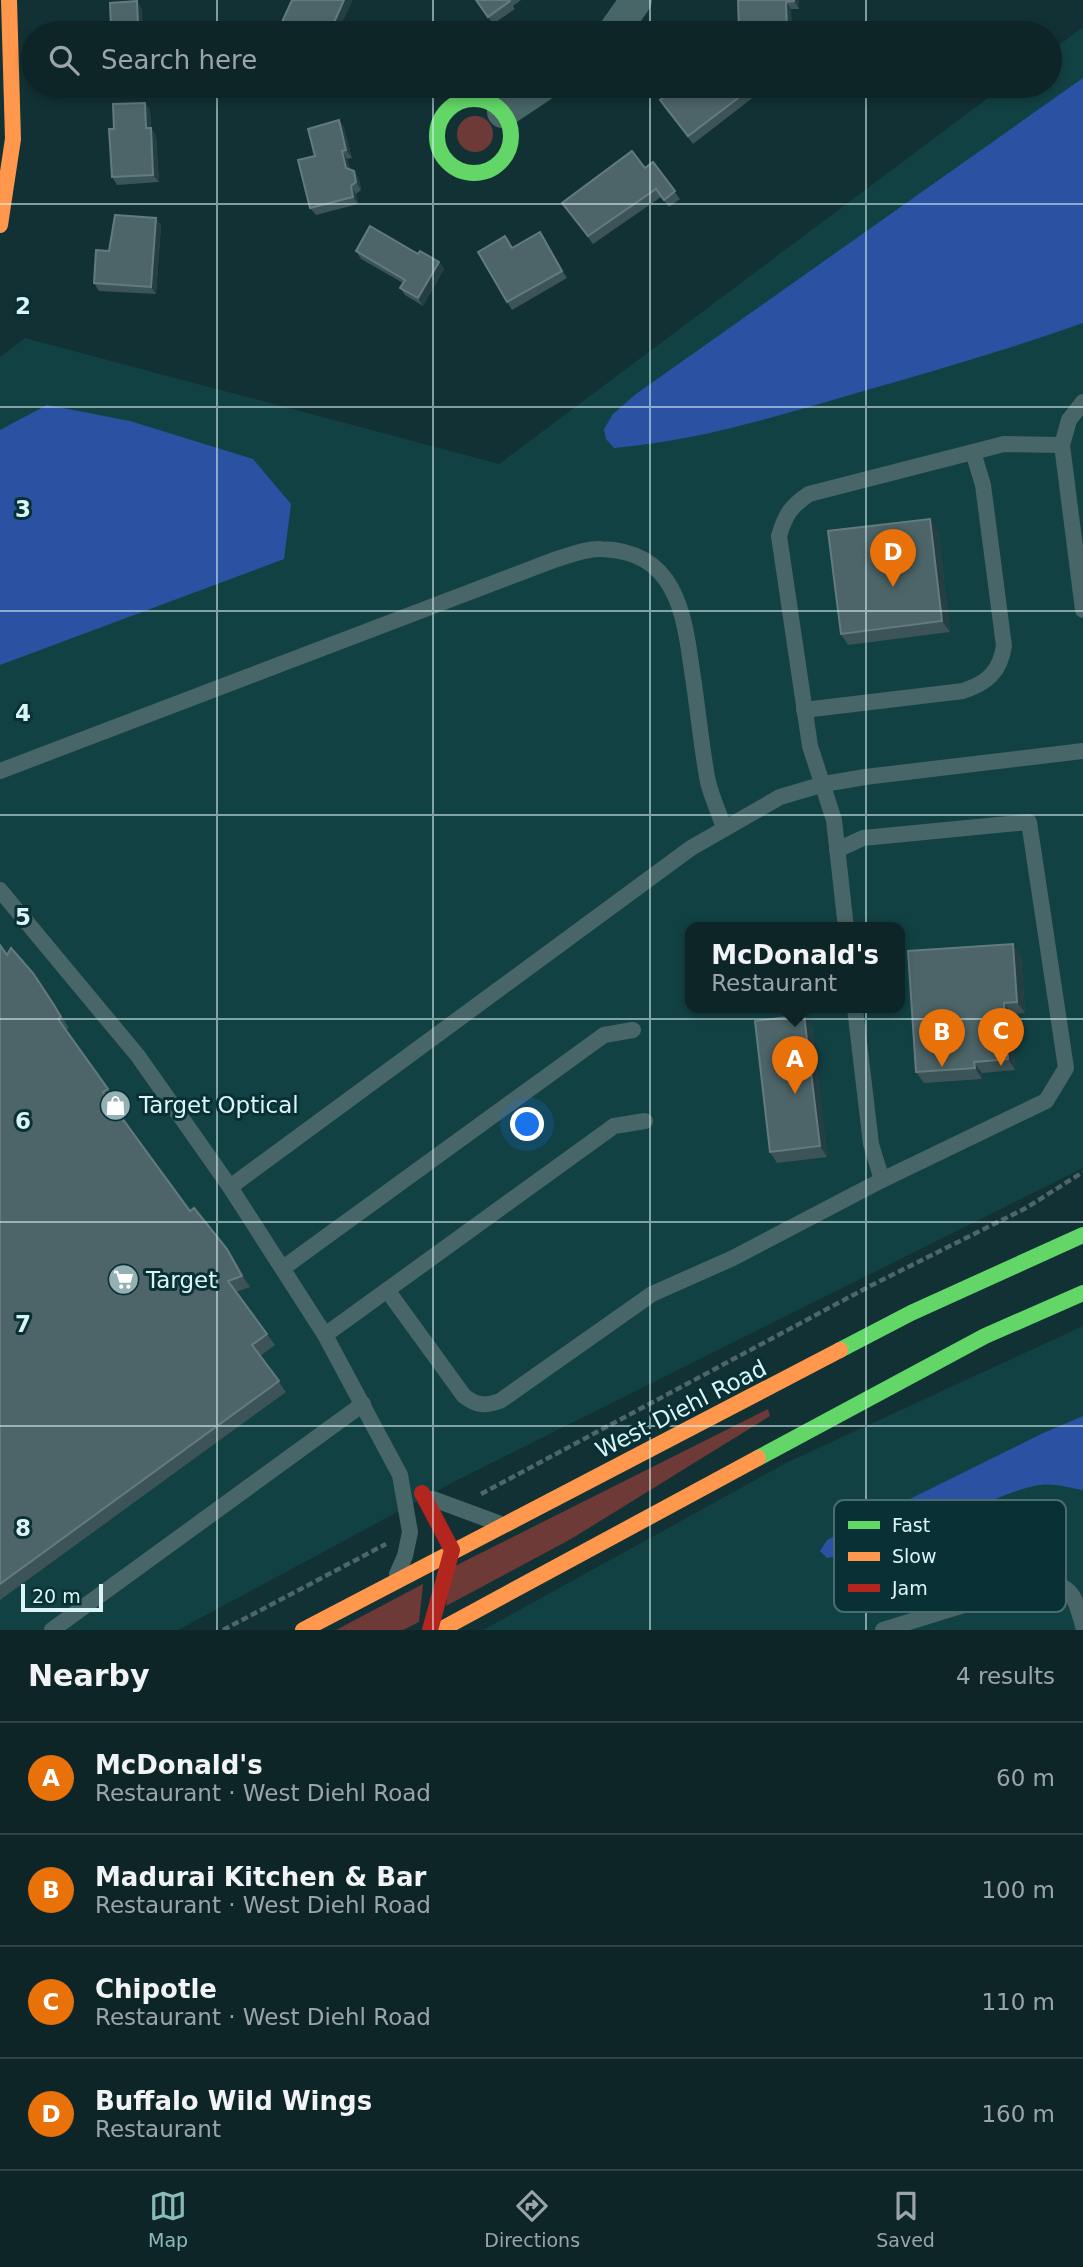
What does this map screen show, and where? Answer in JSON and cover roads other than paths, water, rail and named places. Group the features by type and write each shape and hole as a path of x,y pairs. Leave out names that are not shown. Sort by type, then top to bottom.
{"street":[{"path":"621,21 636,0"},
{"path":"0,225 12,180 15,126 6,1"},
{"path":"503,112 523,98"},
{"path":"481,99 503,112 512,136 503,160 493,169 468,173 445,160 437,136 446,112 456,103 481,99"},
{"name":"West Diehl Road","path":"303,1630 502,1524 634,1460 911,1313 1083,1235"},
{"path":"440,1630 985,1336 1083,1293"},
{"path":"422,1493 452,1550 430,1630"}],"lane":[{"path":"1083,402 1069,420 1062,445 1083,610"},
{"path":"845,922 834,820 810,746 804,710 779,536 784,518 793,505 810,494 1004,444 1062,445"},
{"path":"804,710 962,691 981,685 992,676 1002,661 1004,646 983,485 973,452"},
{"path":"0,771 554,560 597,548 636,555 651,564 664,576 680,602 687,632 709,784 724,828"},
{"path":"230,1187 691,848 780,797 824,784 1083,751"},
{"path":"387,1290 464,1396 475,1404 488,1405 500,1401 652,1294 733,1258 882,1180 1046,1101 1066,1068 1029,822 863,838 837,850"},
{"path":"0,890 138,1056 230,1187 325,1335 400,1475 410,1532 405,1556 393,1581"},
{"path":"856,1013 871,1144 882,1180"},
{"path":"283,1268 604,1035 633,1030"},
{"path":"325,1335 614,1126 645,1121"},
{"path":"52,1630 363,1405"},
{"path":"400,1475 422,1493 453,1508 502,1524"},
{"path":"1066,1588 1075,1597 1083,1626"},
{"path":"883,1630 941,1612"}],"water":[{"path":"1083,78 1083,323 940,369 735,427 675,440 614,448 606,439 604,429 613,414 636,394 1055,98 1062,98 1062,93"},
{"path":"47,405 130,421 253,459 291,504 284,559 0,665 0,430"},
{"path":"1083,1416 1083,1490 1040,1485 995,1500 908,1500"},
{"path":"834,1537 834,1557 827,1558 820,1551 827,1540"}],"place":[{"name":"Buffalo Wild Wings","path":"893,587"},
{"name":"Chipotle","path":"1001,1066"},
{"name":"Madurai Kitchen & Bar","path":"942,1067"},
{"name":"McDonald's","path":"795,1094"},
{"name":"Target Optical","path":"116,1105"},
{"name":"Target","path":"123,1280"}]}
